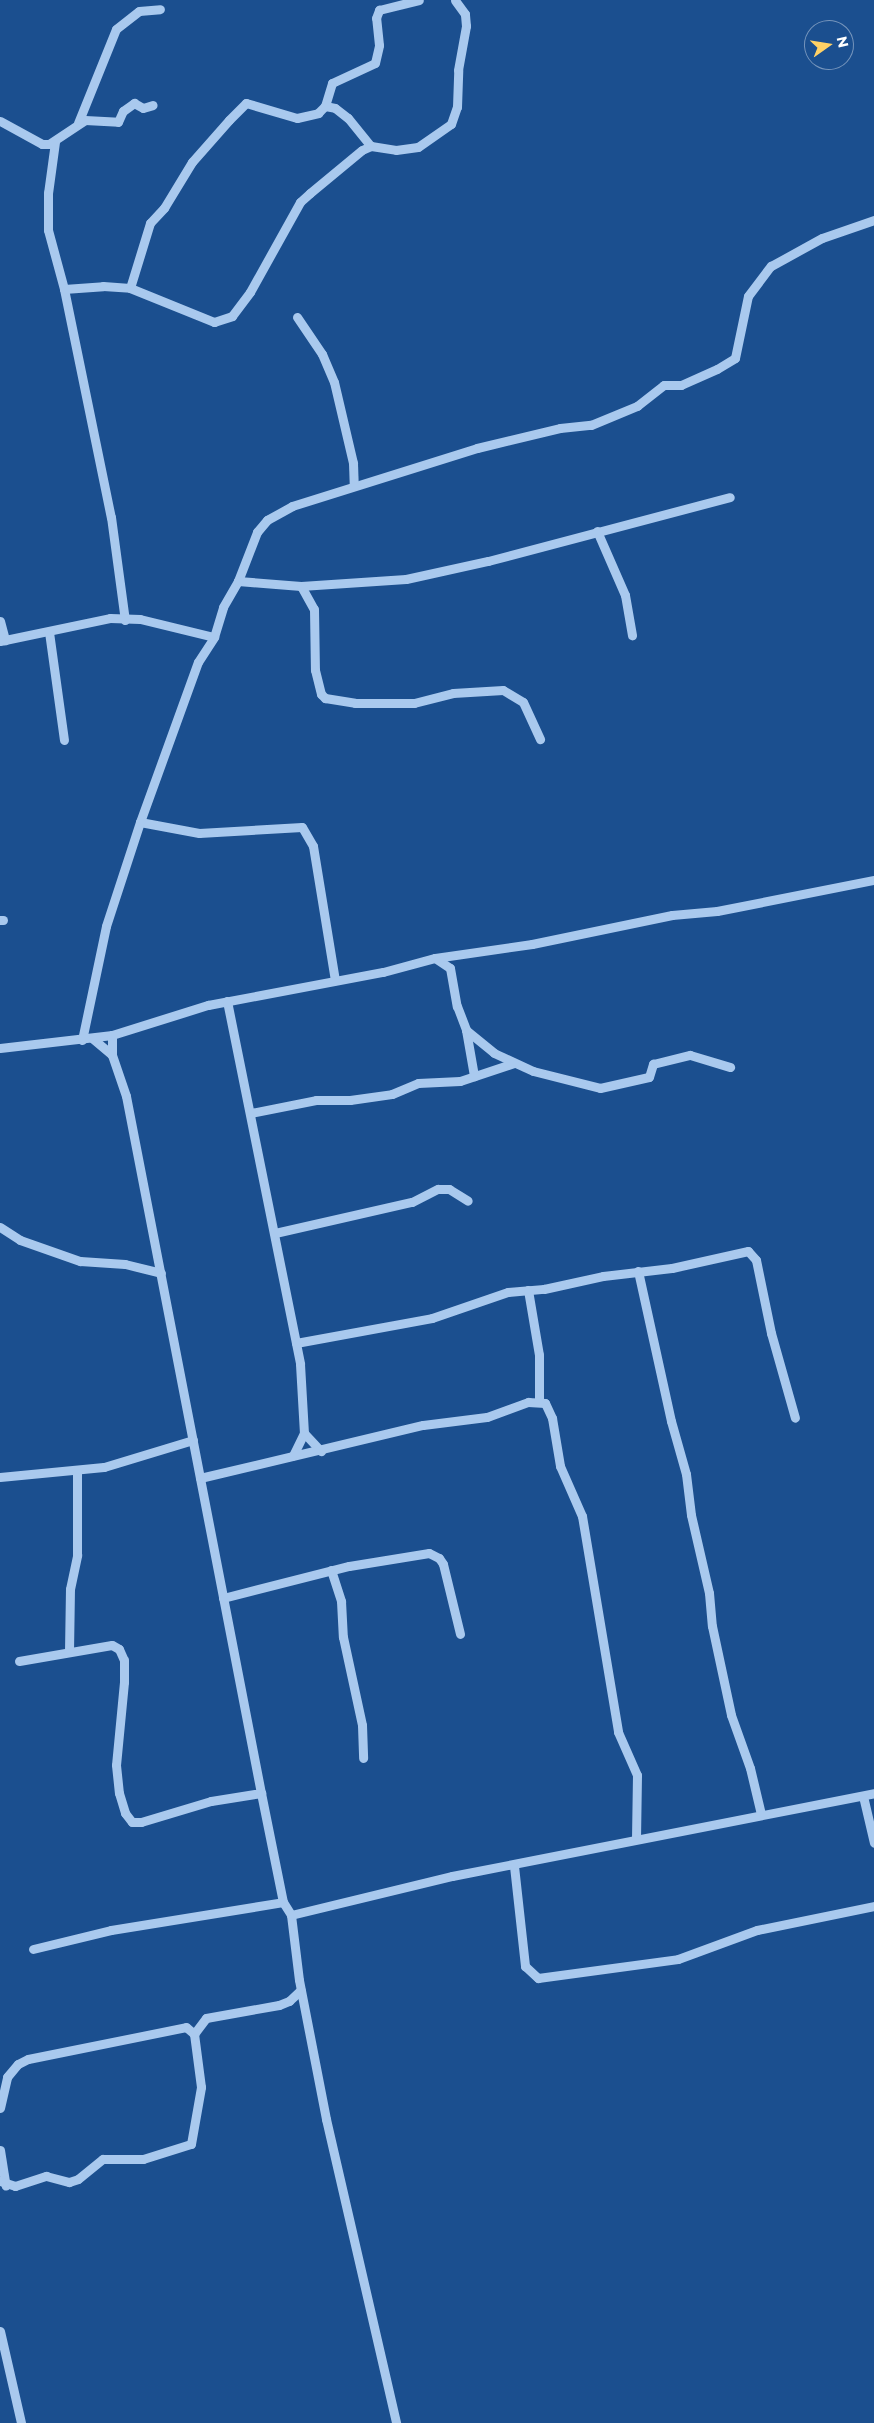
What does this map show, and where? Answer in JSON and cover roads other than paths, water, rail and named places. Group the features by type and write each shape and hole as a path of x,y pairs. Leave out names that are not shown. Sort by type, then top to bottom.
{"street":[{"path":"130,288 150,223 164,208 192,162 246,103 298,118 318,113 326,106 332,83 375,63 379,45 376,18 379,10 419,0"},
{"path":"64,289 103,286 130,288 214,322 232,316 250,292 300,202 356,154 371,146 396,150 418,147 451,124 457,107 458,70 466,26 465,14 454,0"},
{"path":"78,123 116,29 139,11 160,9"},
{"path":"0,121 42,144 55,142 78,123 85,120 118,122 123,111 134,103 143,108 153,105"},
{"path":"326,106 335,108 348,118 371,146"},
{"path":"55,142 48,193 48,230 64,289 111,517 125,620"},
{"path":"82,1040 106,926 140,822 198,662 214,636 223,607 238,581 257,532 267,520 292,506 394,473 426,467 477,448 560,428 591,425 638,406 664,385 681,385 717,369 735,358 748,296 771,266 822,238 874,220"},
{"path":"297,317 322,354 334,382 353,463 354,486"},
{"path":"238,581 301,586 406,579 488,562 597,531 730,497"},
{"path":"597,531 625,595 632,635"},
{"path":"301,586 314,609 315,670 321,694 325,698 355,703 414,703 453,693 503,690 523,702 540,739"},
{"path":"0,621 2,641 110,618 140,620 214,636"},
{"path":"48,632 64,740"},
{"path":"140,822 199,832 302,827 313,846 335,980"},
{"path":"0,1048 82,1040 112,1035 227,1002 435,958 532,944 664,917 717,911 874,880"},
{"path":"435,958 450,968 457,1006 466,1030 474,1076"},
{"path":"227,1002 251,1113 296,1343 304,1433 293,1456"},
{"path":"466,1030 494,1053 514,1063 556,1079 600,1088 649,1077 653,1064 684,1056 704,1057 730,1067"},
{"path":"112,1035 112,1055 126,1096 261,1794 283,1902 291,1915 301,1990 326,2119 396,2423"},
{"path":"92,1038 112,1055"},
{"path":"251,1113 322,1099 367,1099 392,1094 418,1084 446,1083 514,1063"},
{"path":"275,1233 412,1202 438,1189 448,1189 468,1202"},
{"path":"0,1227 20,1240 80,1261 125,1264 160,1273"},
{"path":"296,1343 432,1318 508,1292 705,1262 741,1251 753,1254 795,1418"},
{"path":"638,1271 671,1421 686,1474 690,1515 709,1593 712,1626 731,1715 750,1768 761,1814"},
{"path":"528,1290 538,1355 539,1400"},
{"path":"200,1478 423,1425 487,1417 539,1400 545,1403 552,1418 560,1466 582,1516 618,1732 637,1775 636,1839"},
{"path":"304,1433 321,1450"},
{"path":"0,1477 104,1467 192,1440"},
{"path":"69,1652 70,1589 76,1555 77,1471"},
{"path":"223,1598 331,1570 423,1553 434,1554 444,1564 460,1634"},
{"path":"331,1570 341,1601 343,1636 362,1725 363,1758"},
{"path":"19,1661 112,1645 119,1650 124,1660 116,1765 119,1793 125,1812 132,1822 141,1822 211,1801 261,1794"},
{"path":"291,1915 452,1876 514,1866 636,1839 874,1793"},
{"path":"863,1796 874,1842"},
{"path":"514,1866 525,1966 538,1978 678,1959 757,1930 874,1906"},
{"path":"33,1949 111,1930 283,1902"},
{"path":"194,2034 206,2018 280,2005 289,2001 301,1990"},
{"path":"0,2108 7,2077 18,2064 28,2059 186,2027 194,2034 201,2087 191,2144 143,2158 103,2159 78,2179 70,2182 46,2176 15,2186 3,2183 0,2150"},
{"path":"0,2331 21,2423"}]}
